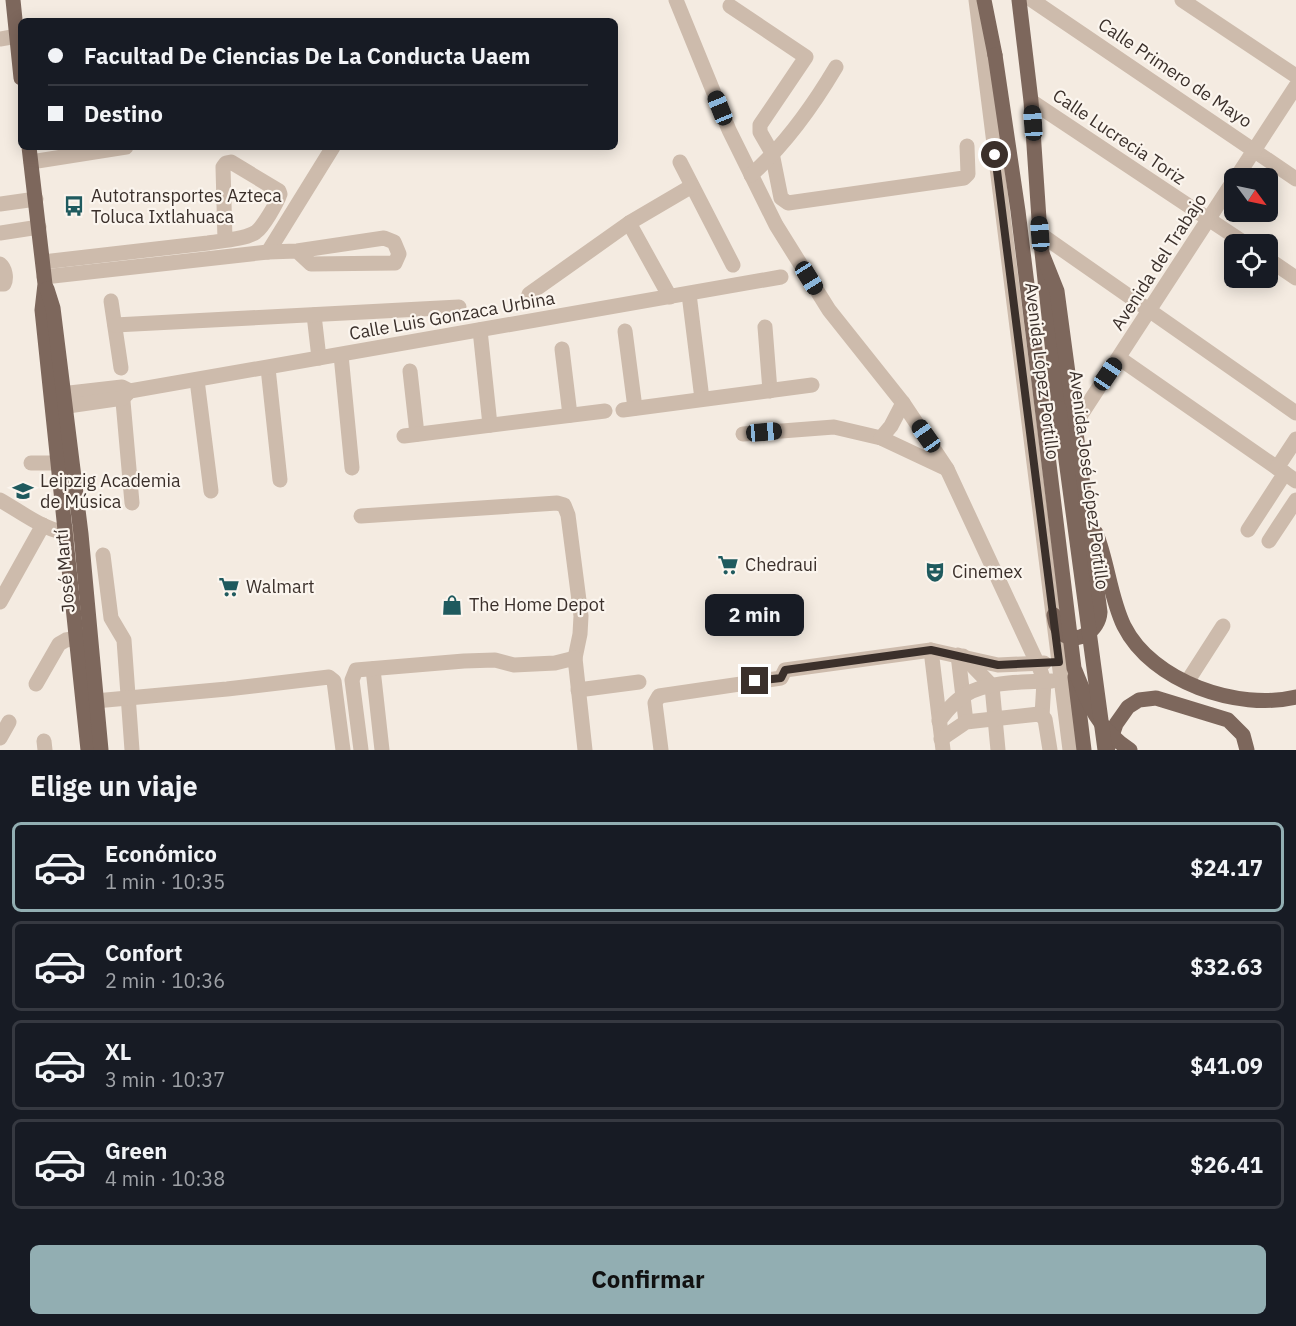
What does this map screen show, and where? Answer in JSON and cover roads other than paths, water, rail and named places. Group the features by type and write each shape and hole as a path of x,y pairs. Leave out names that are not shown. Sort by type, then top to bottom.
{"main road":[{"path":"13,0 18,46"},
{"name":"Avenida José López Portillo","path":"984,0 995,55 1018,211 1074,668 1075,749"},
{"name":"Avenida José López Portillo","path":"1018,0 1031,101 1040,234 1059,408 1106,750"},
{"name":"José Martí","path":"30,155 44,274 53,308 59,401 90,701 88,750"},
{"path":"1043,256 1057,291 1088,514 1100,621 1088,634 1069,636 1062,633 1057,626 1054,615"},
{"name":"José Martí","path":"59,401 59,463 74,534 77,638 101,750"},
{"path":"1088,514 1100,542 1125,627 1132,638 1164,669 1187,682 1249,701 1296,698"},
{"path":"1074,668 1097,719 1107,731 1130,750"},
{"path":"1106,750 1116,724 1128,707 1139,700 1156,698 1228,720 1243,735 1247,750"}],"street":[{"path":"676,0 729,130 776,225 829,310 903,403 947,470 1044,681 1042,716"},
{"name":"Avenida López Portillo","path":"976,0 1059,662 1075,749"},
{"path":"1182,0 1296,75"},
{"name":"Calle Primero de Mayo","path":"1040,2 1296,179"},
{"path":"730,6 806,57 760,125 760,132 772,153 781,198 788,203 964,178 969,174 967,146"},
{"path":"0,39 17,36"},
{"path":"751,175 804,115 837,67"},
{"name":"Avenida del Trabajo","path":"1242,168 1296,86"},
{"name":"Calle Lucrecia Toriz","path":"1031,101 1231,234"},
{"path":"30,155 90,150"},
{"path":"268,252 331,150"},
{"path":"197,252 225,240 257,231 280,194 279,191 231,162 226,162 224,167 225,240"},
{"path":"680,162 733,265"},
{"path":"528,294 629,223 692,186"},
{"name":"Avenida del Trabajo","path":"1075,424 1224,196"},
{"path":"0,204 36,199"},
{"path":"629,223 670,297"},
{"path":"0,233 39,227"},
{"path":"1040,234 1296,413"},
{"path":"44,274 197,252 297,251 384,238 394,242 399,254 395,263 311,264 297,251"},
{"path":"0,264 4,268 6,280 4,284 0,284"},
{"path":"1278,266 1296,278"},
{"name":"Calle Luis Gonzaca Urbina","path":"59,401 268,368 781,277"},
{"path":"689,294 702,399"},
{"path":"111,300 121,368"},
{"path":"115,326 459,308"},
{"path":"314,315 319,358"},
{"path":"765,327 770,391"},
{"path":"480,330 490,425"},
{"path":"625,331 629,409 812,385"},
{"path":"562,349 570,415"},
{"path":"341,355 352,468"},
{"path":"1119,358 1286,474"},
{"path":"268,368 280,480"},
{"path":"410,371 410,435 605,411"},
{"path":"197,380 210,491"},
{"path":"125,392 132,502"},
{"path":"881,438 891,426 903,403"},
{"path":"743,434 826,426 881,438 947,470"},
{"path":"1248,530 1286,474 1296,439"},
{"path":"31,463 59,463"},
{"path":"0,500 43,525 74,534"},
{"path":"1269,541 1296,500"},
{"path":"361,516 556,503 564,505 568,515 581,616 580,634 574,658 585,750"},
{"path":"0,602 43,525"},
{"path":"103,555 111,618 124,640 132,750"},
{"path":"1187,682 1223,626"},
{"path":"36,684 59,644 66,639 77,638"},
{"path":"661,750 656,703 659,696 781,678 785,670 931,650 998,665 1059,662"},
{"path":"931,650 942,745"},
{"path":"960,656 992,686 997,743"},
{"path":"960,656 966,722"},
{"path":"361,750 353,674 357,670 495,660 514,665 555,663 574,658"},
{"path":"373,669 382,750"},
{"path":"90,701 329,677 334,681 343,750"},
{"path":"939,721 963,696 979,688 1062,681"},
{"path":"578,690 639,682"},
{"path":"942,745 966,722 1039,714 1045,719 1050,750"},
{"path":"0,738 9,722"}],"place":[{"name":"Autotransportes Azteca Toluca Ixtlahuaca","path":"74,206"},
{"name":"Leipzig Academia de Música","path":"23,491"},
{"name":"Chedraui","path":"728,565"},
{"name":"Cinemex","path":"935,572"},
{"name":"Walmart","path":"229,587"},
{"name":"The Home Depot","path":"452,605"}]}
